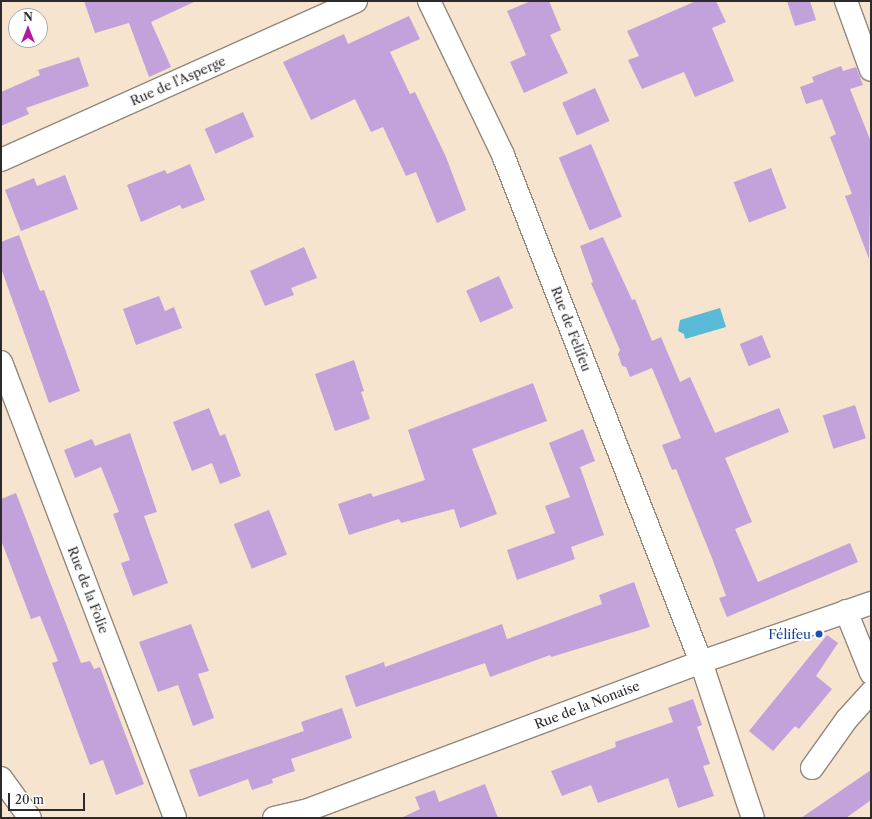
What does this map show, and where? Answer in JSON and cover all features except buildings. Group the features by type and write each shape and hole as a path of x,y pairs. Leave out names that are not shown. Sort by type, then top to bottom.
{"street":[{"name":"Rue de l'Asperge","path":"1,160 356,1"},
{"name":"Rue de Felifeu","path":"429,1 503,155 701,662 753,818"},
{"path":"846,1 871,70"},
{"name":"Rue de la Folie","path":"1,362 175,818"},
{"name":"Rue de la Nonaise","path":"274,818 302,814 701,662 871,602"},
{"path":"846,611 871,674"},
{"path":"812,768 847,719 871,692"},
{"path":"4,784 17,818"},
{"path":"4,784 30,818"}],"water":[{"path":"720,308 726,327 685,339 684,334 678,331 680,320"}],"place":[{"name":"Félifeu","path":"819,634"}]}
